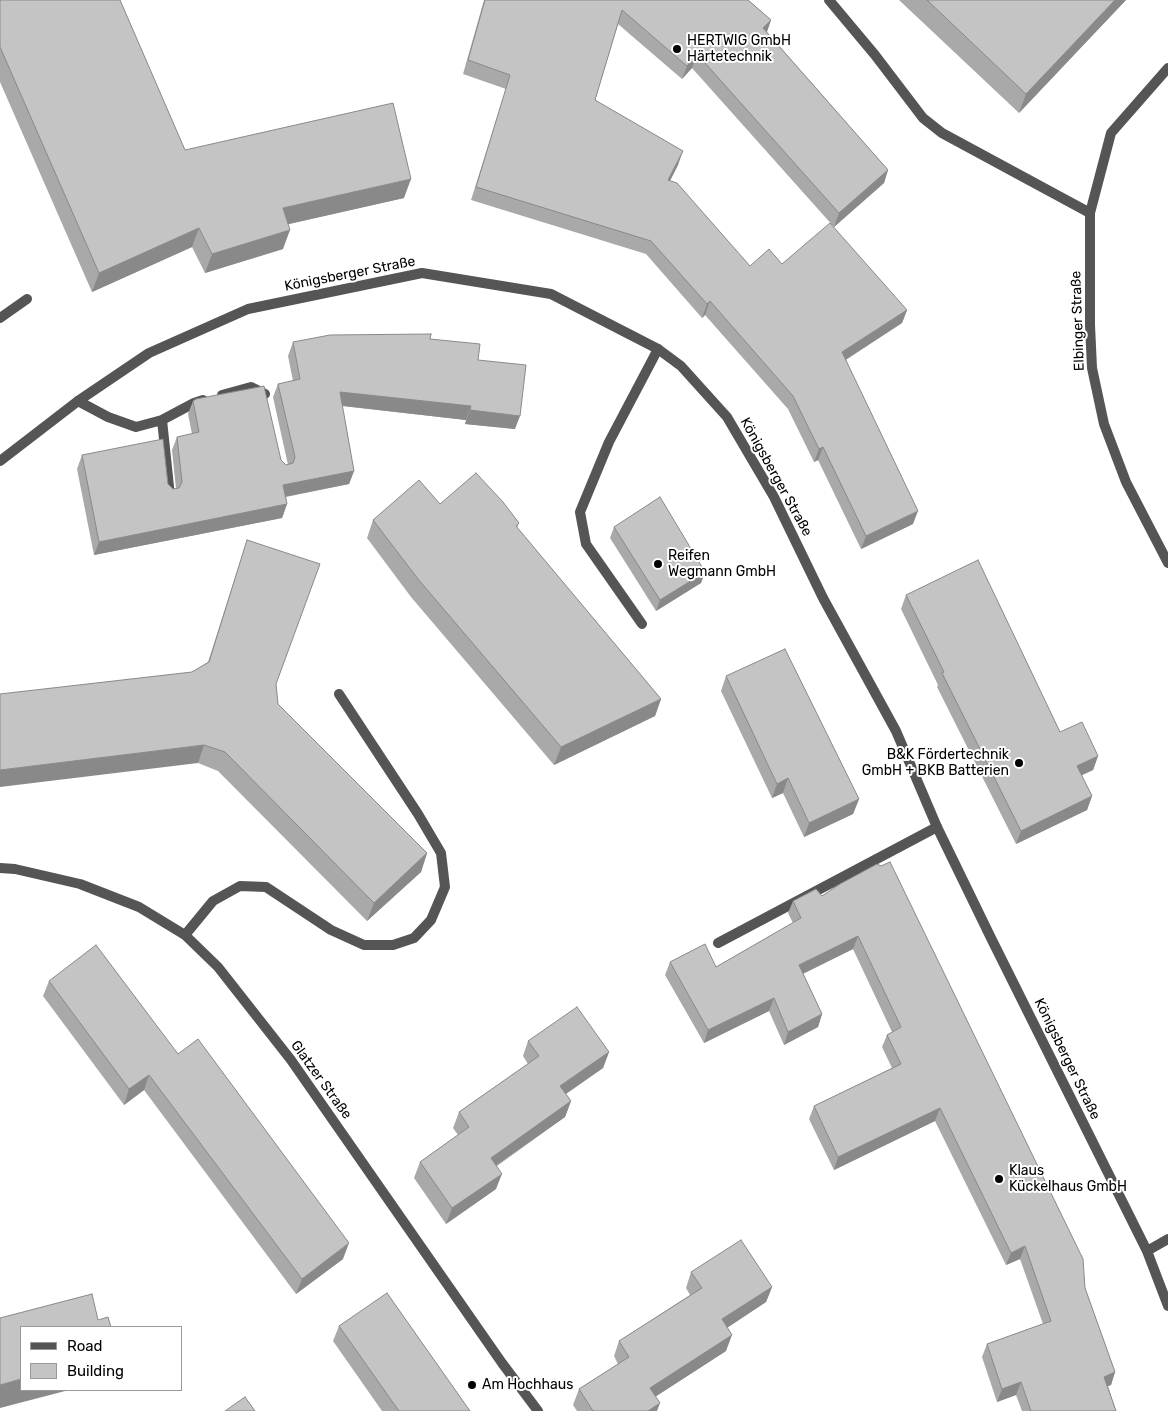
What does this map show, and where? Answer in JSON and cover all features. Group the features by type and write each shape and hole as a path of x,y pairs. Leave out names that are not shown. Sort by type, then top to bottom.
{"street":[{"path":"829,0 924,118 942,133 1090,213"},
{"name":"Elbinger Straße","path":"1168,68 1111,133 1090,213 1092,368 1102,415 1126,482 1168,563"},
{"name":"Königsberger Straße","path":"0,461 78,401 149,352 248,309 422,273 551,294 658,348 681,366 727,417 774,497 823,598 896,730 938,827 991,938 1147,1251 1168,1306"},
{"path":"0,318 27,300"},
{"path":"642,624 586,544 580,512 609,442 658,348"},
{"path":"78,401 108,417 136,426 162,420 194,403 251,387 265,394 267,403"},
{"path":"162,420 170,496"},
{"path":"185,936 213,901 240,886 266,887 331,930 364,945 393,945 414,938 431,920 445,887 441,853 418,814 339,694"},
{"path":"718,943 938,827"},
{"name":"Glatzer Straße","path":"0,868 15,869 80,884 139,907 185,936 218,967 291,1060 496,1355 538,1411"},
{"path":"1147,1251 1168,1240"}],"building":[{"path":"0,0 120,0 185,150 393,103 411,179 283,208 290,230 212,254 199,228 99,273 0,47"},
{"path":"485,0 748,0 771,20 763,28 888,170 839,213 697,54 687,66 622,10 595,100 683,151 668,180 677,183 750,266 769,249 782,264 830,223 907,310 842,352 918,511 866,536 823,447 819,449 793,396 710,301 707,304 651,241 476,187 510,75 468,60"},
{"path":"927,0 1115,0 1026,94"},
{"path":"431,334 430,339 480,344 478,360 526,365 520,416 470,410 471,406 340,392 354,471 283,485 287,504 99,542 82,455 163,439 168,484 173,489 179,488 182,482 177,437 199,432 193,401 264,386 281,460 286,465 293,463 295,457 278,384 300,379 293,342 330,335"},
{"path":"476,473 503,502 519,523 516,526 661,699 561,747 418,579 373,520 419,480 440,504"},
{"name":"Reifen Wegmann GmbH","path":"660,497 705,572 660,600 614,527"},
{"path":"247,540 320,564 276,684 278,704 427,853 374,903 225,752 204,745 0,770 0,694 192,672 209,662"},
{"path":"978,560 1060,732 1082,722 1098,756 1077,766 1092,796 1021,831 942,673 944,672 906,595"},
{"path":"785,649 859,799 809,823 788,778 777,784 726,676"},
{"path":"890,862 1083,1259 1085,1288 1115,1372 1104,1377 1116,1411 1031,1411 1021,1382 1002,1389 987,1344 1051,1321 1025,1246 1011,1253 940,1108 838,1157 814,1106 901,1064 887,1035 901,1027 858,936 799,965 822,1014 788,1032 774,998 708,1030 670,962 705,944 716,967 801,918 793,901 816,889 822,896 877,864 881,866"},
{"path":"96,945 178,1054 198,1039 349,1243 302,1279 149,1075 129,1089 49,981"},
{"path":"577,1007 609,1052 560,1086 571,1101 491,1158 502,1174 452,1208 420,1162 469,1127 459,1112 539,1056 528,1041"},
{"path":"741,1240 772,1287 722,1319 732,1335 650,1388 660,1403 648,1411 593,1411 579,1389 629,1357 619,1341 702,1288 691,1272"},
{"path":"387,1293 470,1411 399,1411 339,1326"},
{"path":"92,1294 98,1320 108,1317 111,1326 20,1326 20,1379 0,1385 0,1318"},
{"path":"245,1397 255,1411 225,1411"}],"place":[{"name":"HERTWIG GmbH Härtetechnik","path":"677,49"},
{"name":"Reifen Wegmann GmbH","path":"658,564"},
{"name":"B&K Fördertechnik GmbH + BKB Batterien","path":"1019,763"},
{"name":"Klaus Kückelhaus GmbH","path":"999,1179"},
{"name":"Am Hochhaus","path":"472,1385"}]}
